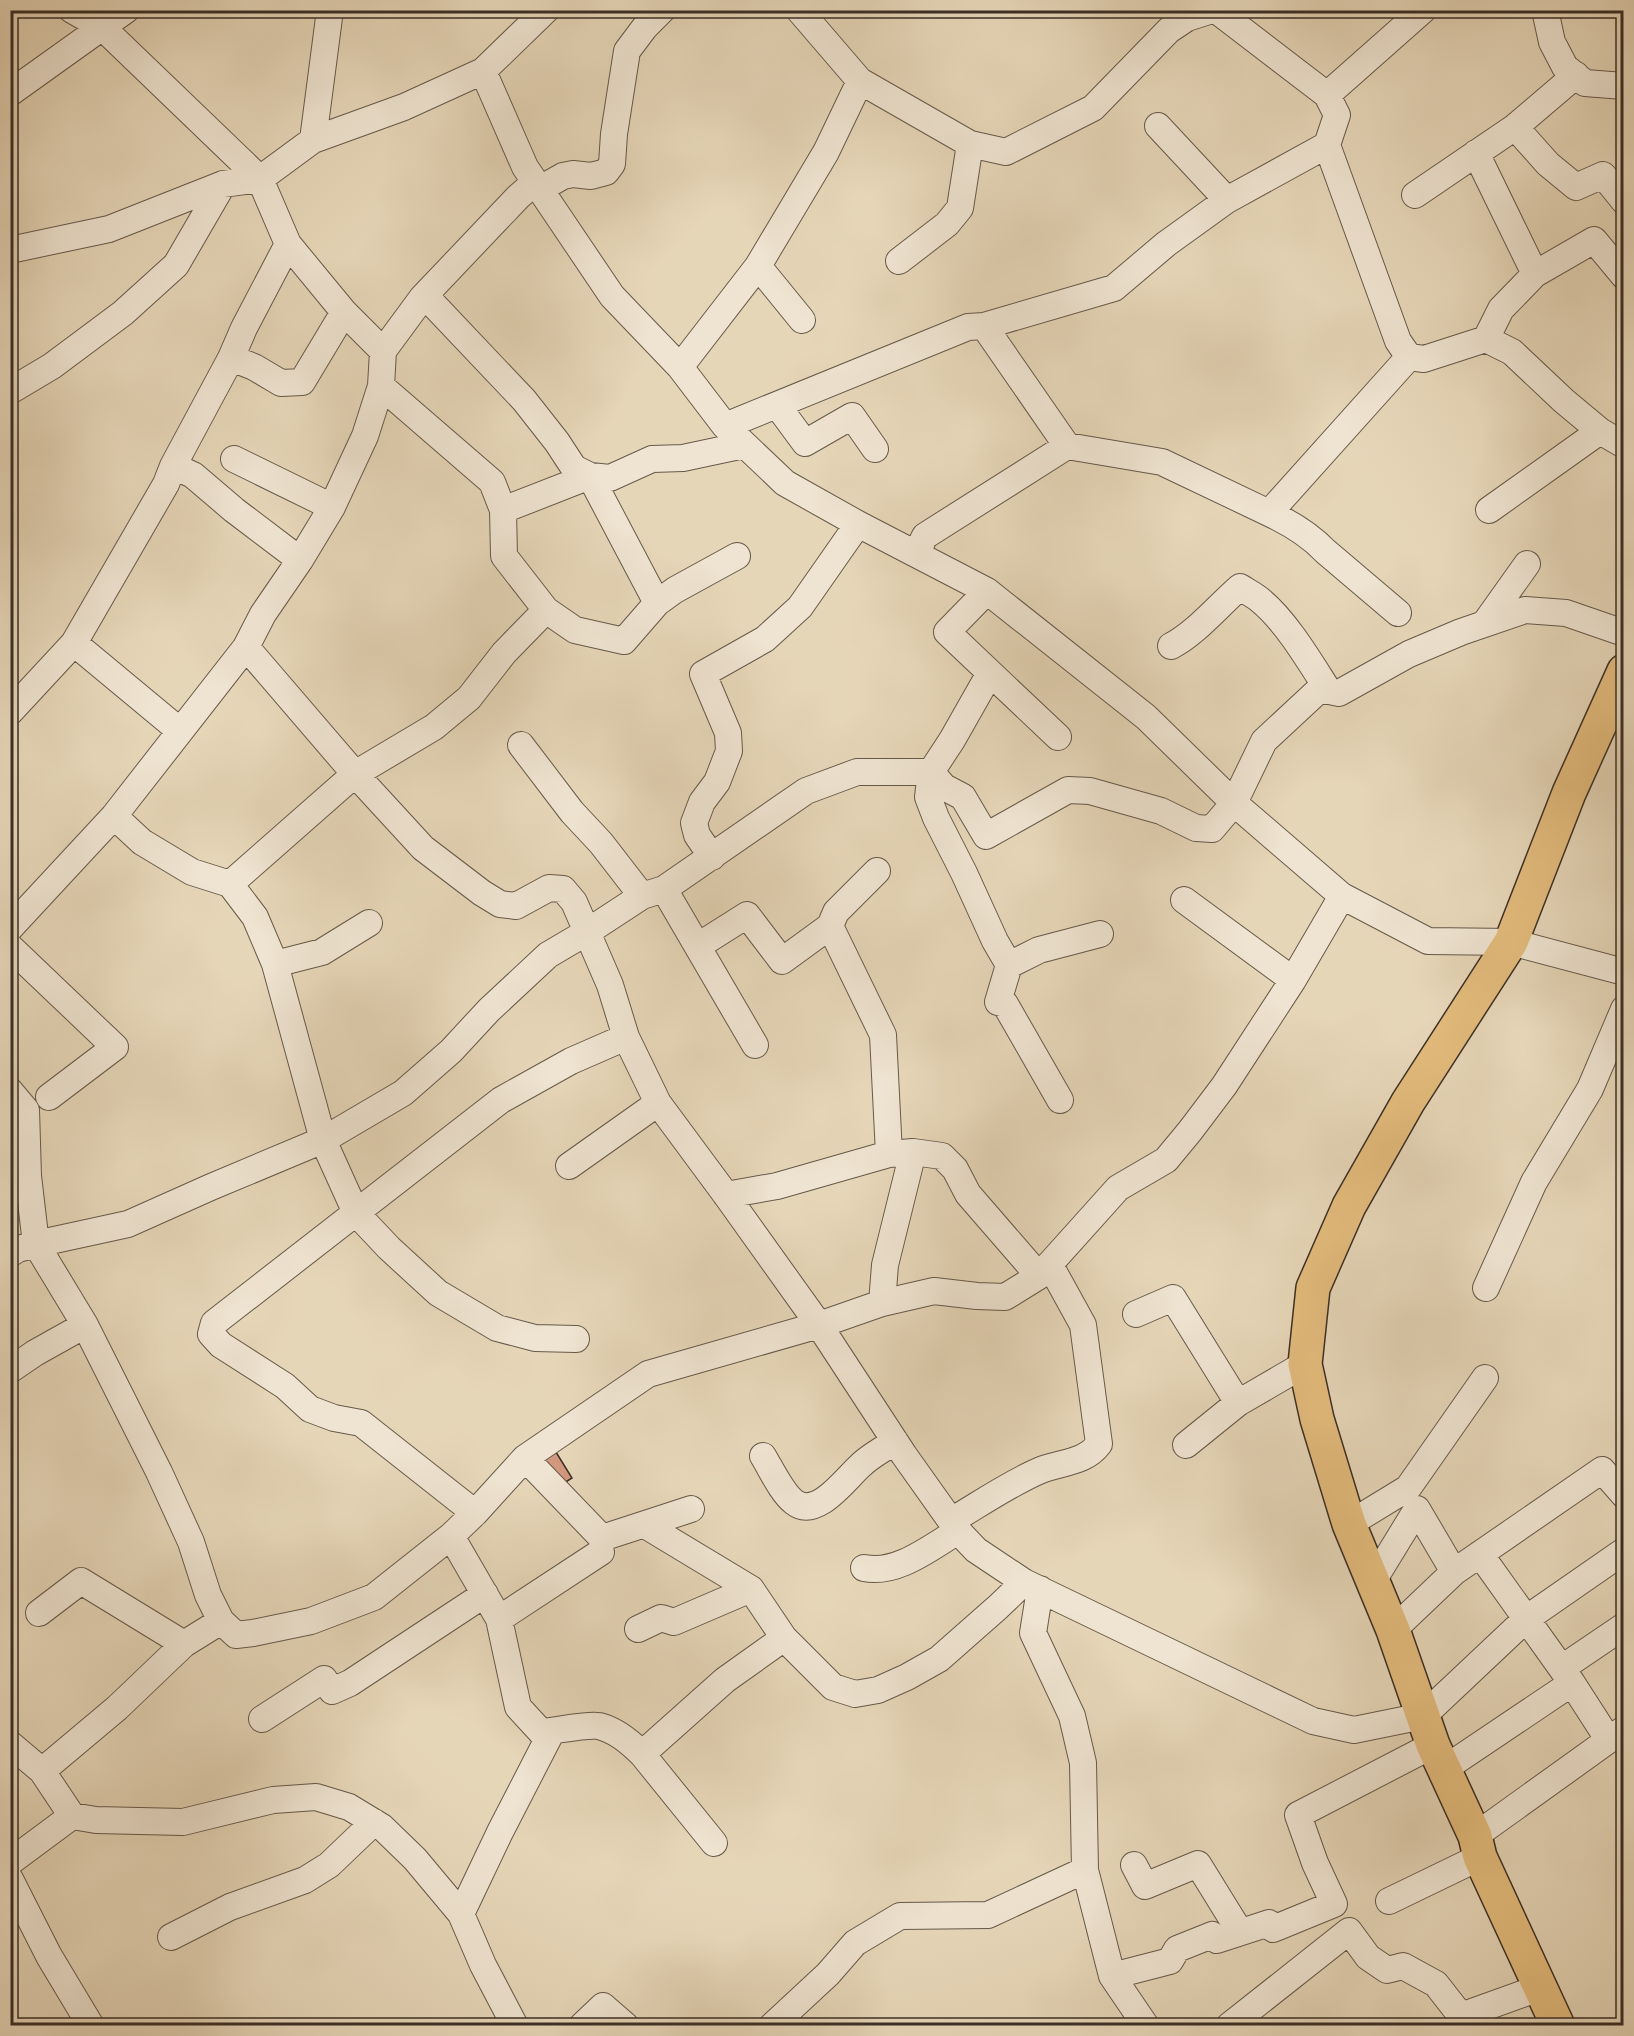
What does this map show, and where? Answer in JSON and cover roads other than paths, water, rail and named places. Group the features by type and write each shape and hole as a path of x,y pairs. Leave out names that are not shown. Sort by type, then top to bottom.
{"main road":[{"path":"1558,2025 1539,1988 1433,1743 1393,1630 1349,1524 1317,1419 1305,1364 1313,1288 1349,1206 1408,1102 1511,942 1569,793 1623,671"}],"street":[{"path":"72,10 102,27 260,179 288,244 344,312 383,351"},
{"path":"10,93 126,10"},
{"path":"313,140 330,10"},
{"path":"512,42 524,10"},
{"path":"10,250 109,229 223,184 260,179 313,140 404,107 483,70 546,10"},
{"path":"13,922 114,816 246,647 262,614 300,560 332,507 365,436 381,386 383,351 422,298 518,197 563,176 573,174 591,176 606,172 612,164 614,134 627,51 645,27 662,10"},
{"path":"799,10 860,81 970,144 1006,152 1093,108 1184,14 1214,10 1327,95 1337,115 1327,145 1398,341 1409,357 1424,359 1486,339 1512,352 1564,401 1600,431 1623,445"},
{"path":"1327,95 1424,10"},
{"path":"1545,10 1552,42 1565,67 1585,83 1623,86"},
{"path":"483,70 525,167 612,296 680,367 726,426 785,483 987,591 1146,717 1234,803 1341,896 1428,940 1511,942 1623,972"},
{"path":"1415,195 1515,126 1576,75"},
{"path":"680,367 758,266 826,152 860,81"},
{"path":"1158,126 1227,200"},
{"path":"1515,126 1548,164 1576,188 1603,175 1623,201"},
{"path":"899,261 947,224 960,208 970,144"},
{"path":"726,426 968,327 984,326 1114,288 1166,244 1227,200 1327,145"},
{"path":"1476,153 1534,274"},
{"path":"10,391 52,366 97,333 176,266 223,184"},
{"path":"1486,339 1501,309 1534,274 1594,240 1623,276"},
{"path":"10,712 74,643 166,484 173,466 231,358 288,244"},
{"path":"758,266 802,320"},
{"path":"422,298 434,304 524,400 574,468 590,476 610,478 652,459 683,458 744,445"},
{"path":"231,358 254,367 280,383 302,382 344,312"},
{"path":"984,326 1067,446"},
{"path":"1269,513 1409,357"},
{"path":"381,386 492,482 503,510 504,556 546,610 575,630 624,640 657,603 675,590 737,556"},
{"path":"777,405 805,443 852,416 875,449"},
{"path":"1489,510 1600,431"},
{"path":"915,554 925,536 1067,446 1162,462 1293,524 1398,613"},
{"path":"234,459 332,507"},
{"path":"173,466 193,475 234,510 300,560"},
{"path":"503,510 590,476"},
{"path":"590,476 657,603"},
{"path":"712,857 697,835 694,823 702,802 717,782 729,751 728,733 703,674 765,639 800,607 858,524"},
{"path":"1485,623 1527,564"},
{"path":"1171,646 1184,639 1240,587 1260,601 1275,616 1303,652 1328,690"},
{"path":"987,591 947,632 1058,737"},
{"path":"230,884 355,774 434,727 468,698 504,653 546,610"},
{"path":"10,1254 36,1244 128,1224 211,1186 323,1140 403,1092 451,1051 489,1010 548,955 712,857 806,791 857,772 931,772 944,787 963,797 986,836 1068,790 1090,791 1161,811 1196,828 1212,829 1234,803 1264,741 1320,689 1339,693 1409,654 1485,623 1525,610 1566,613 1623,633"},
{"path":"74,643 180,732"},
{"path":"246,647 355,774 423,848 500,904 516,906 549,888 563,889 574,902 610,985 626,1037 658,1104 819,1325 895,1441 955,1526 976,1550 1032,1585 1313,1721 1433,1743"},
{"path":"990,673 931,772 928,797 995,941 1009,965 998,1002 1005,1004 1060,1100"},
{"path":"521,745 572,812 653,892 698,946 755,1045"},
{"path":"114,816 142,842 192,872 230,884 255,917 275,964 323,1140 356,1213 389,1248 438,1293 498,1328 535,1338 576,1339"},
{"path":"698,946 747,915 782,961 830,926 836,912 877,872"},
{"path":"10,1091 26,1110 28,1176 36,1244 85,1325 159,1472 191,1542 208,1595 220,1621 236,1635 253,1634 311,1621 374,1597 451,1536 525,1458 648,1374 819,1325 882,1303 934,1291 1005,1297 1044,1271 1118,1188 1166,1160 1224,1086 1293,980 1341,896"},
{"path":"1184,900 1293,980"},
{"path":"275,964 322,952 369,923"},
{"path":"830,926 883,1035 901,1153 882,1303"},
{"path":"1009,965 1039,950 1100,934"},
{"path":"10,947 115,1047 49,1097"},
{"path":"1486,1288 1534,1182 1590,1089 1623,1009"},
{"path":"475,1513 361,1423 334,1418 310,1408 285,1386 221,1345 211,1334 214,1323 501,1100 571,1061 626,1037"},
{"path":"570,1166 658,1104"},
{"path":"726,1195 777,1186 901,1153 942,1156 955,1169 968,1194 1044,1271 1083,1325 1099,1430 1099,1444 1092,1453 1076,1461 1041,1470 955,1526 907,1561 875,1570 864,1568"},
{"path":"1136,1314 1173,1298 1238,1403"},
{"path":"10,1370 85,1325"},
{"path":"1186,1444 1238,1403 1305,1364"},
{"path":"1349,1524 1408,1488 1485,1378"},
{"path":"762,1456 794,1503 805,1506 818,1503 834,1494 862,1463 895,1441"},
{"path":"525,1458 603,1538 691,1509"},
{"path":"1393,1630 1454,1572 1602,1470 1623,1495"},
{"path":"1373,1581 1417,1509 1454,1572"},
{"path":"645,1525 751,1589 784,1638 833,1687 855,1695 878,1690 939,1659 998,1607 1032,1585"},
{"path":"451,1536 499,1619 518,1707 541,1732 597,1726 614,1732 630,1742 714,1843"},
{"path":"1433,1743 1526,1619 1623,1551"},
{"path":"499,1619 601,1552"},
{"path":"1389,1901 1478,1846 1616,1734 1567,1676 1480,1554"},
{"path":"39,1613 81,1581 184,1644"},
{"path":"1032,1585 1033,1633 1072,1716 1083,1763 1085,1870 1112,1976 1146,2025"},
{"path":"638,1629 661,1618 674,1622 751,1589"},
{"path":"262,1719 324,1679 332,1690 350,1683 484,1594"},
{"path":"42,1771 117,1708 184,1644 220,1621"},
{"path":"1112,1976 1170,1961 1177,1949 1212,1935 1217,1940 1269,1923 1273,1929 1334,1904 1315,1863 1298,1815 1433,1743 1567,1676 1623,1626"},
{"path":"642,1754 725,1680 784,1638"},
{"path":"461,1914 552,1731"},
{"path":"10,1744 42,1771 72,1816 96,1821 183,1822 273,1800 316,1797 349,1807 382,1827 416,1859 461,1914 483,1965 515,2025"},
{"path":"10,1862 72,1816"},
{"path":"171,1937 230,1907 305,1880 329,1865 374,1822"},
{"path":"1134,1865 1145,1886 1198,1864 1240,1932"},
{"path":"772,2025 828,1974 855,1943 900,1916 988,1915 1085,1870"},
{"path":"10,1879 49,1956 92,2025"},
{"path":"1229,2025 1349,1931 1368,1957 1387,1970 1403,1966 1436,1984 1464,2021 1539,1988"},
{"path":"576,2020 603,2006 626,2025"}]}
